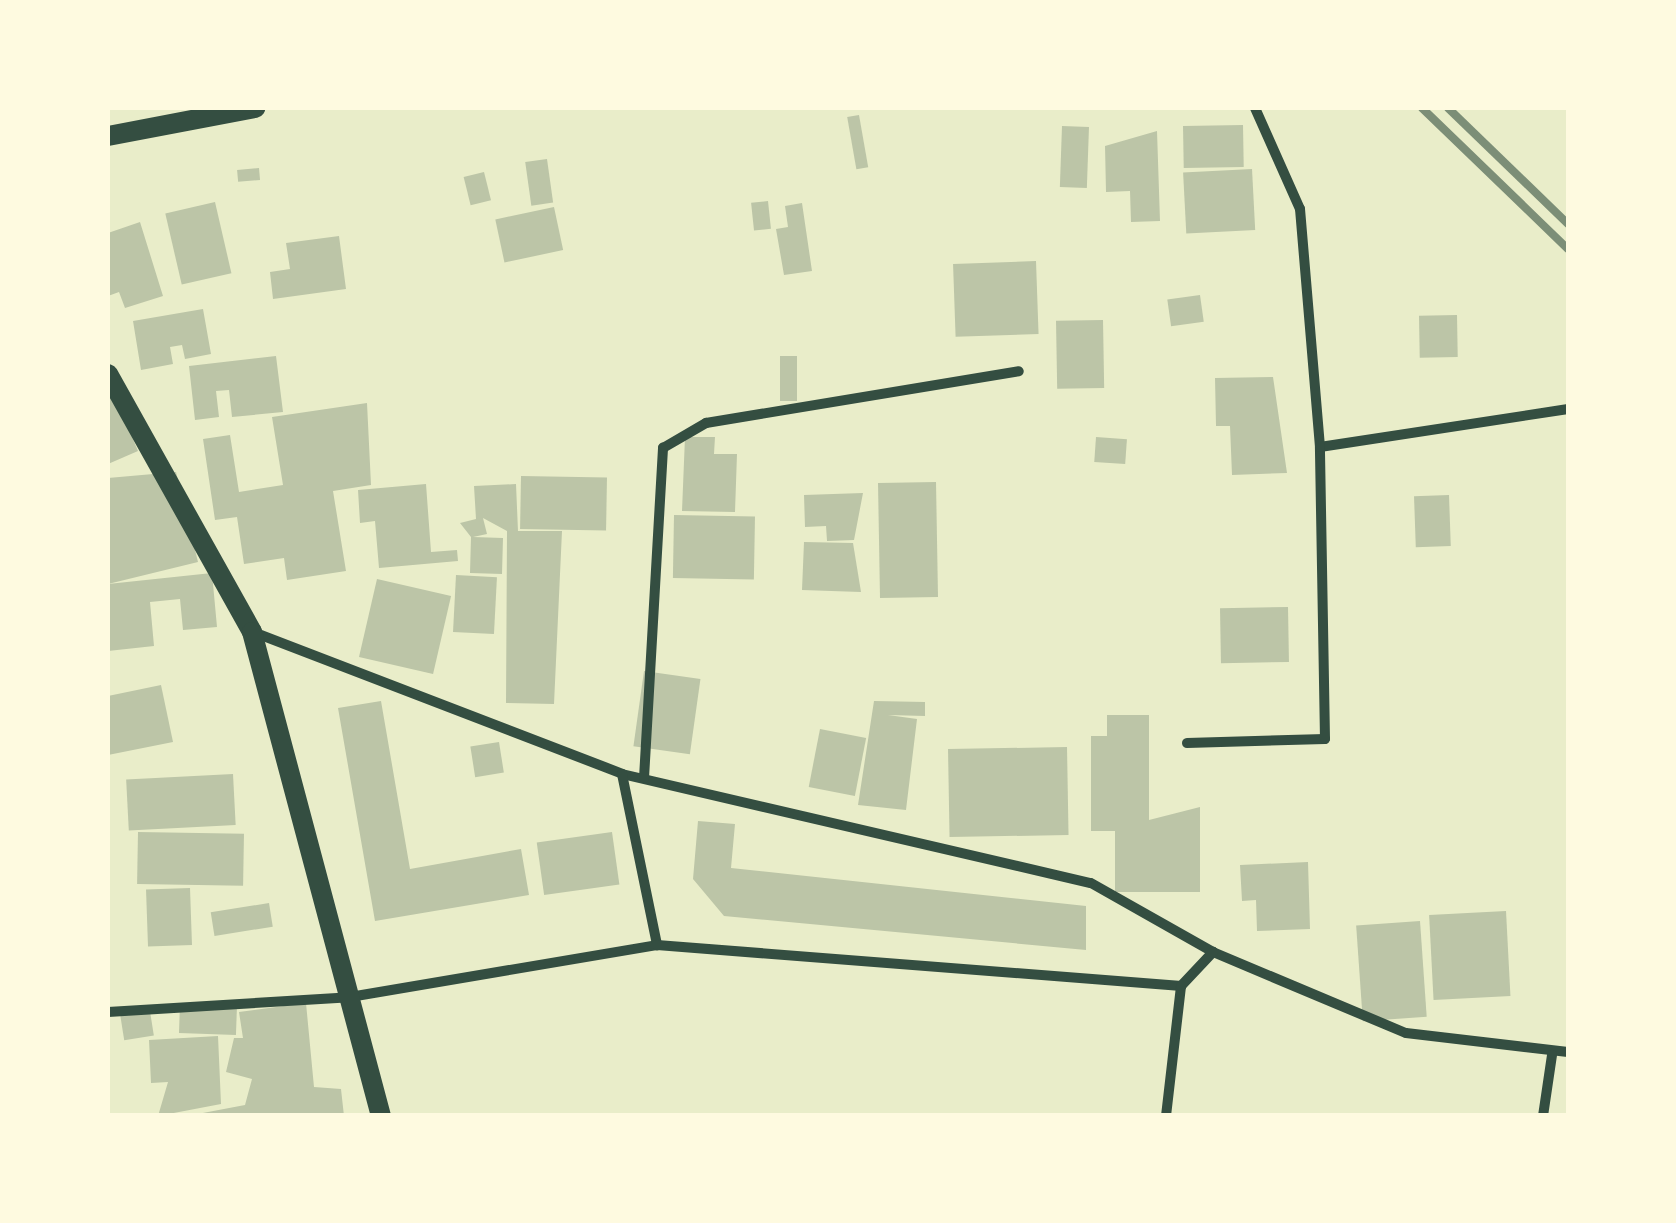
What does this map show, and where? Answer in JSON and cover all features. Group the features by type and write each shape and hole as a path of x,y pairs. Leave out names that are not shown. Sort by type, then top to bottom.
{"main road":[{"path":"108,136 255,108"},
{"path":"108,374 252,632 380,1116"}],"street":[{"path":"1187,742 1325,739 1320,447 1300,208 1255,108"},
{"path":"644,778 663,448 706,423 1019,371"},
{"path":"1320,447 1568,409"},
{"path":"252,632 622,774 1090,883 1213,952 1406,1033 1552,1056 1568,1052"},
{"path":"622,774 657,945"},
{"path":"108,1012 350,997 657,945 1181,986"},
{"path":"1166,1116 1181,986 1213,952"},
{"path":"1543,1116 1552,1056"}],"building":[{"path":"859,115 868,167 856,169 847,117"},
{"path":"1243,125 1244,167 1184,168 1183,126"},
{"path":"1062,126 1089,127 1087,188 1060,187"},
{"path":"1157,131 1160,221 1131,222 1130,191 1106,192 1105,146"},
{"path":"547,159 553,203 531,206 525,162"},
{"path":"259,168 260,180 238,182 237,170"},
{"path":"1252,169 1255,230 1186,234 1183,173"},
{"path":"484,172 491,200 471,205 464,177"},
{"path":"768,201 771,229 754,231 751,203"},
{"path":"215,202 231,273 182,285 165,213"},
{"path":"802,203 812,271 784,275 776,229 788,227 785,206"},
{"path":"554,207 563,250 504,263 495,219"},
{"path":"140,222 163,296 125,308 119,292 108,296 108,233"},
{"path":"339,236 346,289 273,299 270,272 290,269 286,243"},
{"path":"1036,261 1039,334 956,337 953,264"},
{"path":"1200,295 1204,322 1171,326 1167,300"},
{"path":"203,309 211,354 185,359 182,345 170,347 173,364 141,370 133,321"},
{"path":"1457,315 1458,357 1420,358 1419,316"},
{"path":"1103,320 1104,388 1057,389 1056,321"},
{"path":"276,356 283,412 232,417 229,390 216,391 219,417 195,420 189,366"},
{"path":"780,356 797,356 797,401 780,401"},
{"path":"1273,377 1287,473 1232,475 1230,426 1216,426 1215,378"},
{"path":"108,380 138,451 108,464"},
{"path":"367,403 371,485 333,491 346,571 287,580 284,558 244,564 237,517 215,520 203,439 230,435 239,492 283,485 272,417"},
{"path":"685,437 715,437 714,454 737,454 735,512 682,511"},
{"path":"1096,437 1127,439 1125,464 1094,462"},
{"path":"176,472 198,562 108,584 108,478"},
{"path":"521,476 607,478 606,530 520,529"},
{"path":"936,482 938,597 880,598 878,483"},
{"path":"426,484 431,552 457,550 458,561 379,568 375,521 360,523 358,490"},
{"path":"516,484 518,531 562,531 554,704 506,703 507,531 483,518 487,534 473,537 503,538 502,574 470,573 471,537 460,523 476,519 474,486"},
{"path":"863,493 854,540 827,541 826,526 805,527 804,495"},
{"path":"1449,495 1451,546 1416,547 1414,496"},
{"path":"674,515 755,516 754,579 673,578"},
{"path":"804,542 853,543 861,592 802,590"},
{"path":"212,573 217,627 183,630 180,599 150,602 154,646 108,651 108,584"},
{"path":"456,575 497,577 494,634 453,632"},
{"path":"377,579 451,596 433,674 359,657"},
{"path":"1288,607 1289,662 1221,663 1220,608"},
{"path":"644,671 700,679 690,754 633,746"},
{"path":"161,685 173,742 108,755 108,696"},
{"path":"381,701 410,869 521,849 529,895 375,921 338,708"},
{"path":"874,701 925,702 925,716 888,715 917,719 906,810 858,805"},
{"path":"1107,715 1149,715 1149,820 1200,807 1200,892 1115,892 1115,831 1091,831 1091,736 1107,736"},
{"path":"820,729 866,738 855,796 809,787"},
{"path":"499,742 504,773 475,777 470,747"},
{"path":"1067,747 1069,835 950,837 948,749"},
{"path":"233,774 236,825 129,831 126,780"},
{"path":"698,821 735,824 731,868 1086,906 1086,950 724,916 693,879"},
{"path":"138,832 244,834 243,886 137,884"},
{"path":"612,832 619,884 544,895 537,843"},
{"path":"1308,862 1310,929 1257,931 1256,900 1242,901 1240,865"},
{"path":"190,888 192,945 148,947 146,890"},
{"path":"269,903 273,927 214,936 211,912"},
{"path":"1506,911 1510,996 1434,1000 1429,915"},
{"path":"1420,921 1427,1017 1363,1021 1356,925"},
{"path":"306,1003 314,1087 341,1089 344,1116 187,1116 245,1105 252,1079 226,1072 234,1038 243,1038 239,1012"},
{"path":"180,1004 237,1006 236,1035 179,1033"},
{"path":"149,1005 154,1036 124,1040 119,1010"},
{"path":"218,1036 221,1104 158,1116 168,1082 151,1083 149,1040"}],"railway":[{"path":"1422,108 1568,249"},
{"path":"1448,108 1568,224"}]}
